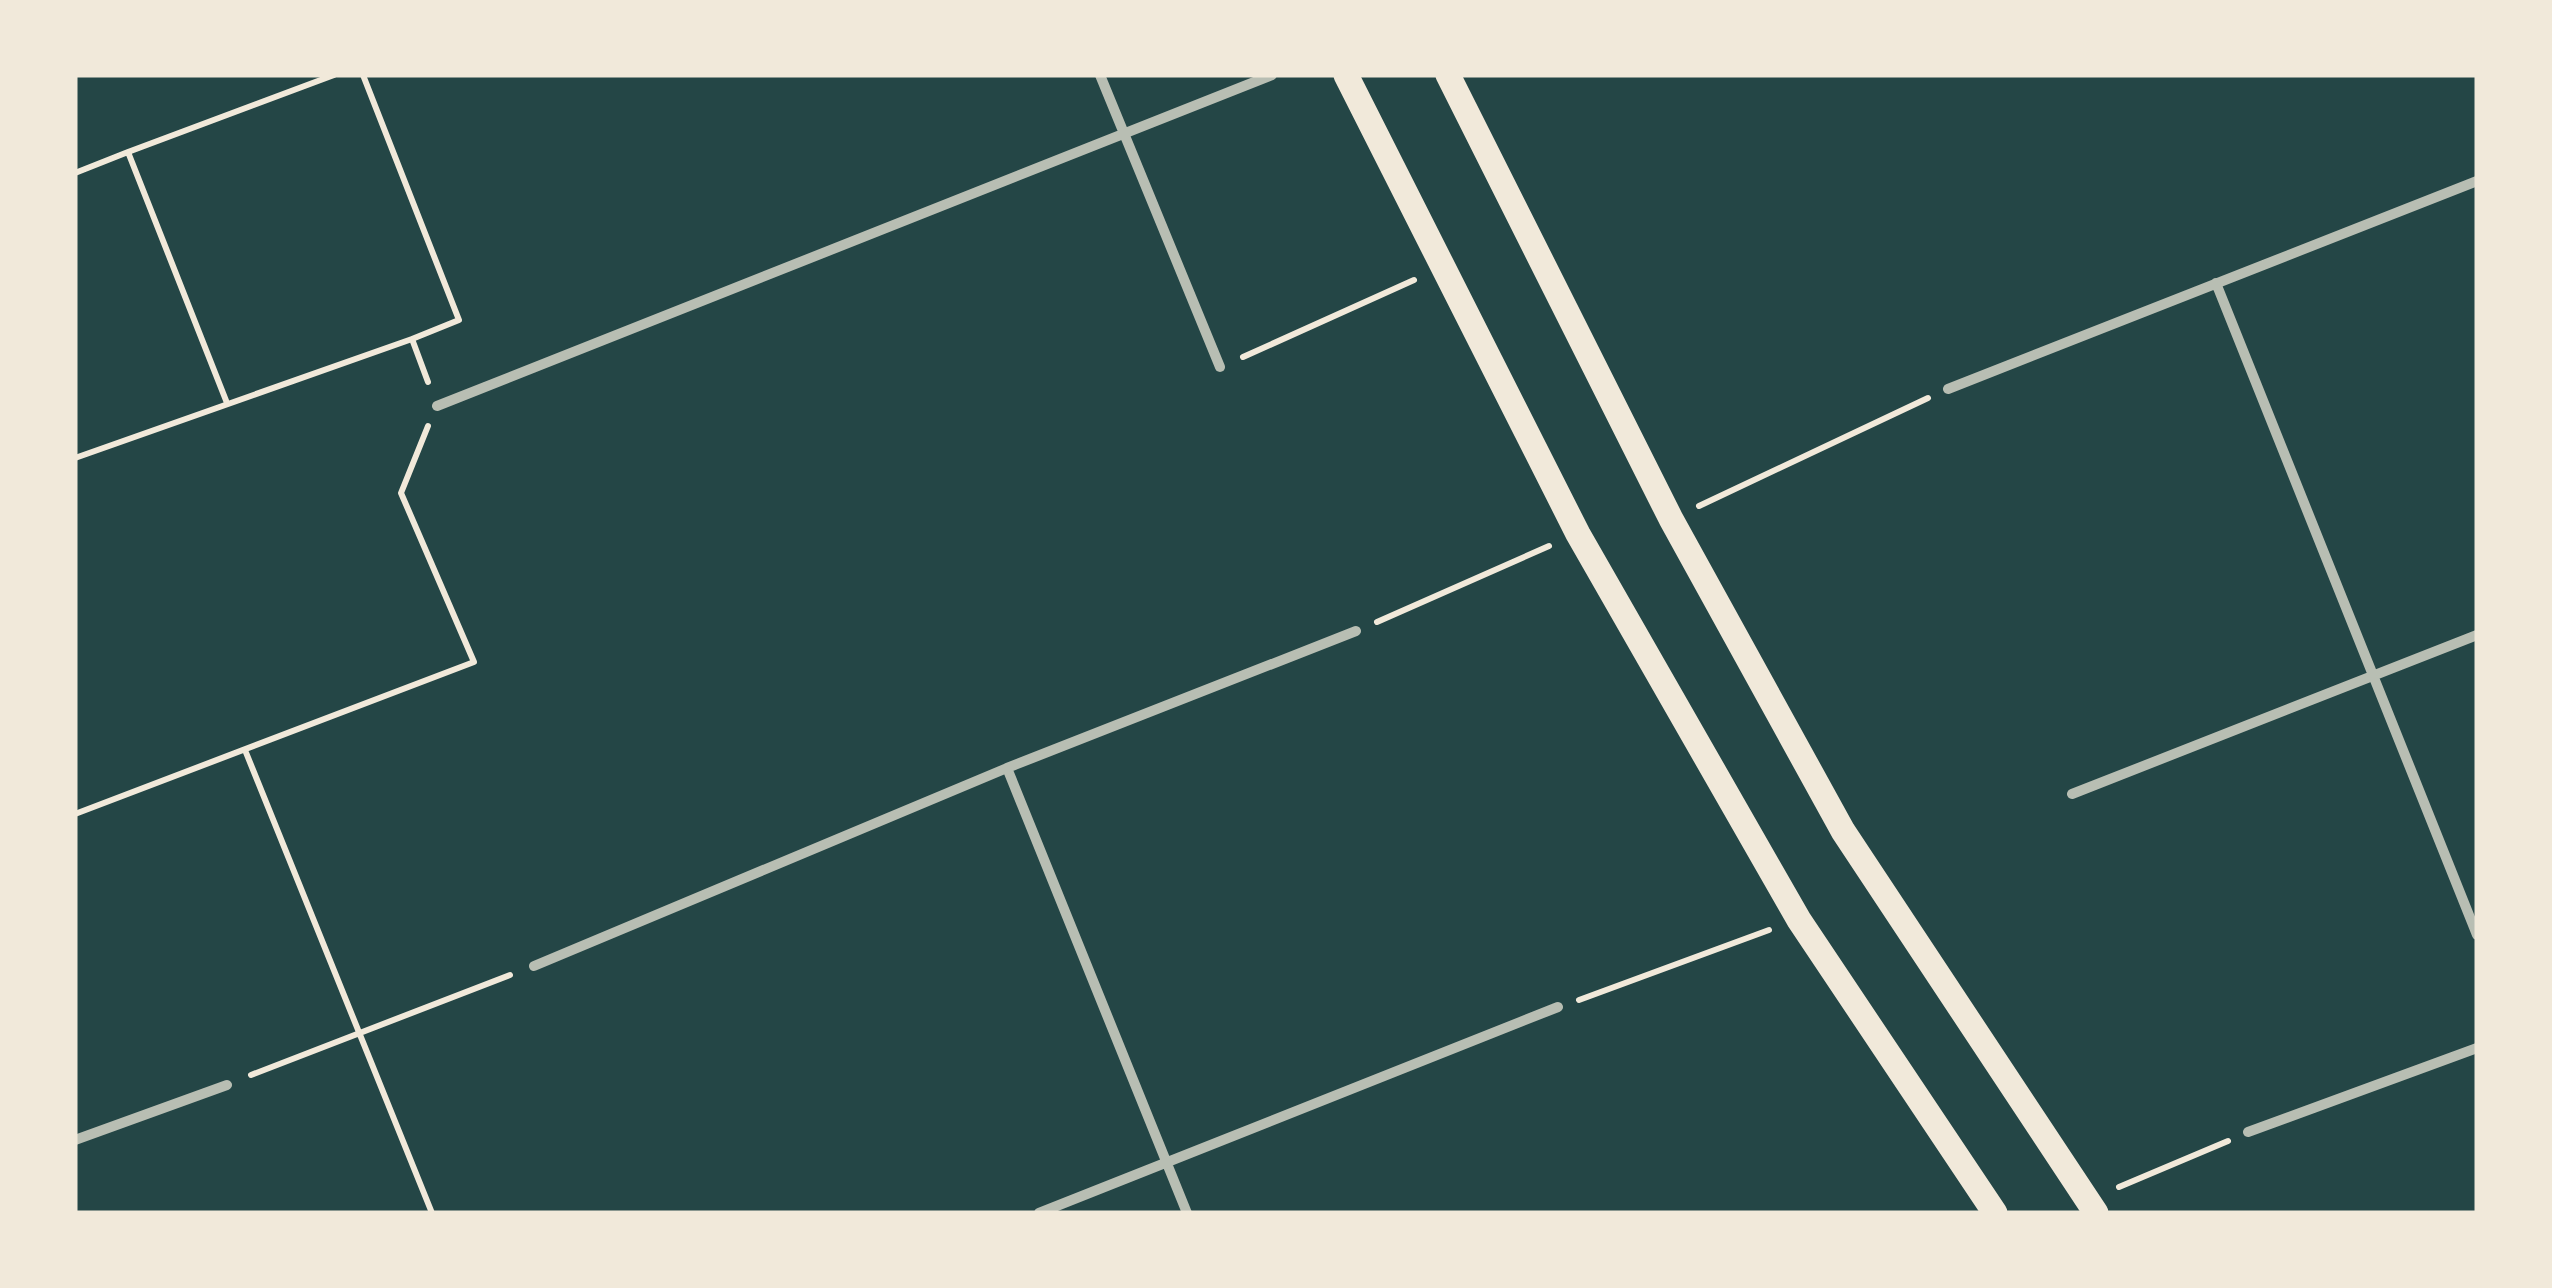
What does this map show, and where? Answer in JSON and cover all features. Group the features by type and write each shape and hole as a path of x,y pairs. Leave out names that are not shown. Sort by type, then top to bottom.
{"main road":[{"path":"1346,75 1578,534 1798,920 1995,1213"},
{"path":"1448,75 1671,519 1843,831 2091,1207"}],"street":[{"path":"1100,75 1220,367"},
{"path":"437,406 1272,75"},
{"path":"1948,389 2477,181"},
{"path":"2216,283 2477,935"},
{"path":"534,966 1006,768 1356,631"},
{"path":"2072,794 2477,635"},
{"path":"1006,768 1187,1213"},
{"path":"1039,1213 1558,1007"},
{"path":"2248,1132 2477,1048"},
{"path":"75,1140 227,1085"}],"path":[{"path":"75,174 334,75"},
{"path":"75,458 459,320 363,75"},
{"path":"128,152 227,403"},
{"path":"1220,367 1443,268"},
{"path":"75,814 474,662 401,492 437,406 412,339"},
{"path":"1671,519 1948,389"},
{"path":"1356,631 1578,534"},
{"path":"244,750 432,1213"},
{"path":"1558,1007 1798,920"},
{"path":"227,1085 358,1031 534,966"},
{"path":"2091,1207 2248,1132"}],"shaded area":[{"path":"75,75 2477,75 2477,1213 75,1213"}]}
